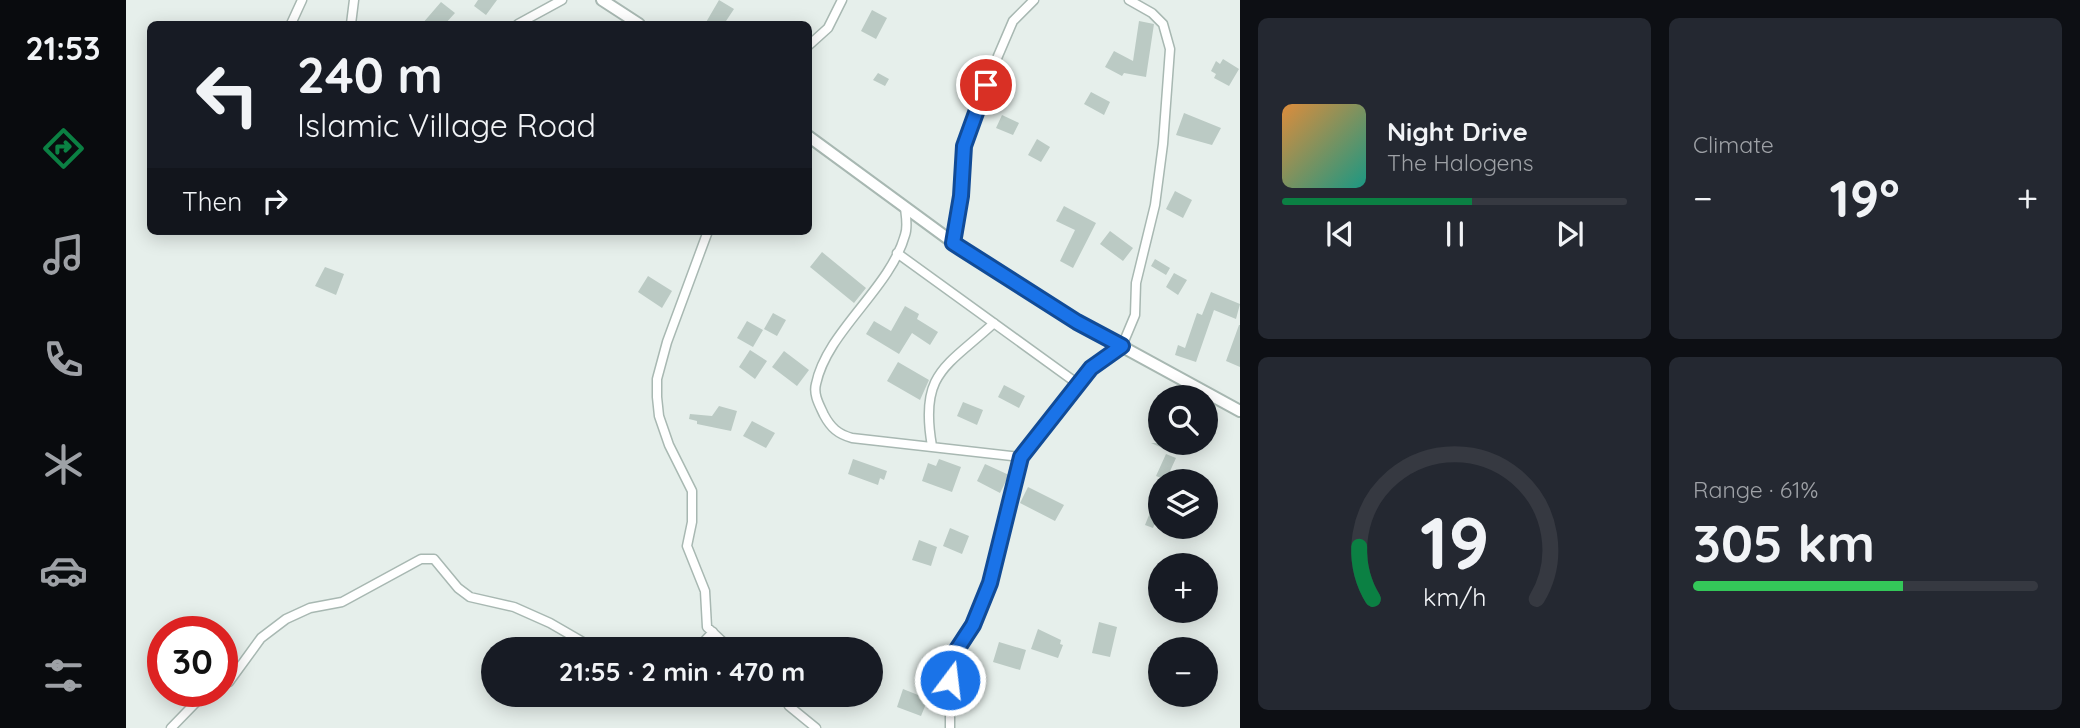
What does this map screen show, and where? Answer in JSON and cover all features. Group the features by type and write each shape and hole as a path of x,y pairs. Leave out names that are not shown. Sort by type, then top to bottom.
{"street":[{"path":"292,21 302,0"},
{"path":"351,21 354,0"},
{"path":"524,21 562,0"},
{"path":"602,0 634,21"},
{"path":"812,42 828,28 842,0"},
{"path":"953,243 961,196 964,146 1013,21 1034,0"},
{"path":"950,728 950,680 956,651 973,625 990,583 1021,457 1091,368 1122,346 1135,315 1136,283 1155,205 1163,144 1170,49 1163,24 1152,13 1129,0"},
{"path":"812,139 953,243 1077,322 1240,411"},
{"path":"905,208 906,234 879,286 847,326 827,359 815,385 817,401 838,434 852,438 932,446 974,454 1021,457"},
{"path":"707,235 667,342 657,379 657,397 659,416 669,444 692,491 692,522 687,546 705,591 707,627 718,637"},
{"path":"897,253 1078,384"},
{"path":"932,446 928,420 934,380 941,369 994,323"},
{"path":"238,670 261,638 286,619 310,608 341,602 421,559 434,559 458,588 470,597 514,607 574,637"},
{"path":"708,637 713,632"},
{"path":"171,728 191,707"},
{"path":"790,707 816,728"}],"building":[{"path":"478,0 497,0 486,15 474,6"},
{"path":"719,0 734,9 726,21 707,21"},
{"path":"441,2 455,13 448,21 425,21"},
{"path":"872,10 887,18 876,39 861,31"},
{"path":"1139,21 1154,24 1146,77 1124,73 1122,76 1105,67 1114,51 1133,61"},
{"path":"1223,59 1239,69 1229,86 1214,78 1216,74 1211,71 1216,61 1220,64"},
{"path":"878,73 889,79 885,86 873,80"},
{"path":"1091,92 1110,102 1104,115 1084,104"},
{"path":"1184,113 1221,128 1212,145 1176,135"},
{"path":"1002,115 1019,123 1013,135 996,128"},
{"path":"1037,139 1050,147 1041,162 1028,155"},
{"path":"1175,191 1192,200 1183,218 1166,209"},
{"path":"1064,206 1096,223 1073,268 1060,261 1075,230 1056,221"},
{"path":"1110,231 1133,248 1123,261 1100,244"},
{"path":"822,252 866,288 854,303 810,267"},
{"path":"1155,259 1170,268 1166,275 1151,266"},
{"path":"325,267 344,274 336,295 315,286"},
{"path":"1174,273 1187,280 1178,295 1166,287"},
{"path":"648,276 672,291 662,308 638,292"},
{"path":"1211,292 1240,304 1236,319 1214,310 1196,362 1175,355 1178,345 1185,348 1197,313 1202,315"},
{"path":"905,306 919,314 917,319 938,332 930,345 912,333 899,354 866,334 874,321 891,331"},
{"path":"773,313 786,320 777,336 764,329"},
{"path":"747,321 763,330 753,347 737,338"},
{"path":"1240,325 1240,367 1226,361"},
{"path":"750,350 767,361 755,379 739,367"},
{"path":"784,351 809,370 797,386 772,367"},
{"path":"898,362 929,380 920,400 887,381"},
{"path":"1004,385 1025,396 1019,408 998,397"},
{"path":"963,402 983,410 977,425 957,416"},
{"path":"719,406 737,411 731,431 697,424 697,421 689,419 690,414 712,416"},
{"path":"752,421 775,433 766,448 743,436"},
{"path":"1166,455 1176,458 1171,469 1159,469"},
{"path":"853,459 887,471 884,480 880,478 878,485 848,474"},
{"path":"939,459 961,467 952,492 922,481 928,463 936,466"},
{"path":"985,464 1009,475 1000,493 977,481"},
{"path":"1028,487 1064,505 1055,521 1020,503"},
{"path":"950,528 969,536 962,554 943,546"},
{"path":"919,540 937,547 931,566 912,560"},
{"path":"1099,622 1117,627 1110,657 1092,653"},
{"path":"1038,629 1061,640 1060,644 1063,645 1058,658 1031,649"},
{"path":"999,642 1026,650 1020,670 993,662"},
{"path":"903,689 928,699 921,716 897,707"}],"route":[{"path":"950,680 956,651 973,625 990,583 1021,457 1091,368 1122,346 1077,322 953,243 961,196 964,146 986,85"}]}
